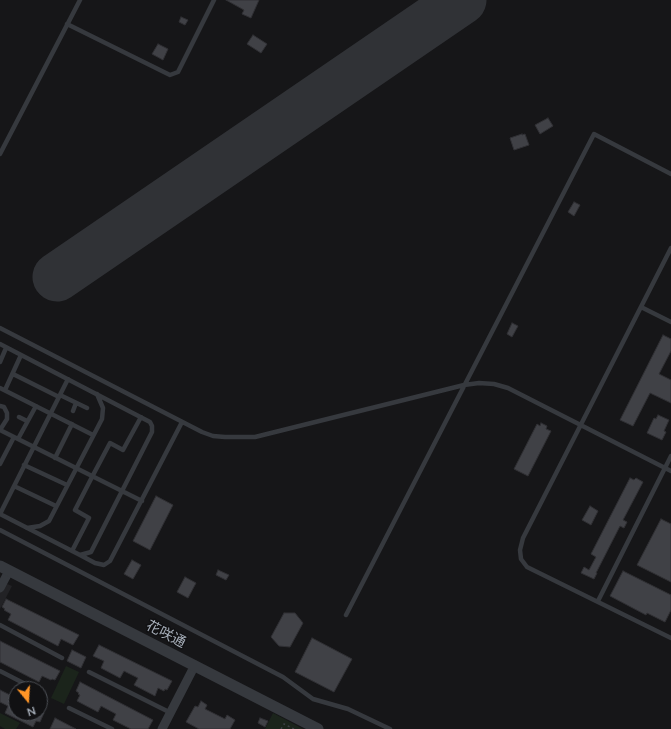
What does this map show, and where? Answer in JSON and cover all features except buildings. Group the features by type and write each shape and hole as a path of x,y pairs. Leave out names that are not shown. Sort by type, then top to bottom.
{"street":[{"path":"0,588 4,569"},
{"name":"花咲通","path":"4,569 195,665 313,728"},
{"path":"162,729 195,665"}],"lane":[{"path":"0,154 80,0"},
{"path":"67,24 170,75 178,72 214,0"},
{"path":"346,615 594,134 671,174"},
{"path":"671,248 523,538 520,550 521,559 527,567 671,638"},
{"path":"641,307 671,322"},
{"path":"0,328 212,436 239,438 256,437 464,386 479,383 494,384 508,388 671,471"},
{"path":"0,344 141,417 150,422 152,426 152,432 91,552 80,555"},
{"path":"0,362 6,348"},
{"path":"22,355 13,374 2,389 94,435"},
{"path":"13,374 87,408"},
{"path":"68,379 0,514 95,563 104,565 110,561 182,422"},
{"path":"27,528 40,526 48,521 94,435 102,419 103,408 97,394"},
{"path":"73,411 76,403"},
{"path":"0,406 4,407 7,413 7,419 0,430 142,501"},
{"path":"0,464 36,406"},
{"path":"19,417 27,422"},
{"path":"72,551 89,518 75,510 92,476 110,443 123,450 141,417"},
{"path":"55,458 72,424"},
{"path":"598,601 671,456"},
{"path":"24,465 67,485"},
{"path":"14,486 56,506"},
{"path":"0,530 283,678 313,699 348,709 390,729"},
{"path":"0,625 62,658"},
{"path":"0,670 20,681"},
{"path":"89,672 171,713"},
{"path":"70,708 112,729"}],"path":[{"path":"281,729 284,724 294,729"}],"shaded area":[{"path":"0,581 12,586 0,609"},
{"path":"66,666 79,672 64,704 51,698"},
{"path":"0,713 8,717 8,721 16,721 20,723 16,729 5,729 0,726"},
{"path":"273,713 303,729 265,729"}],"runway":[{"path":"57,277 462,0"}]}
